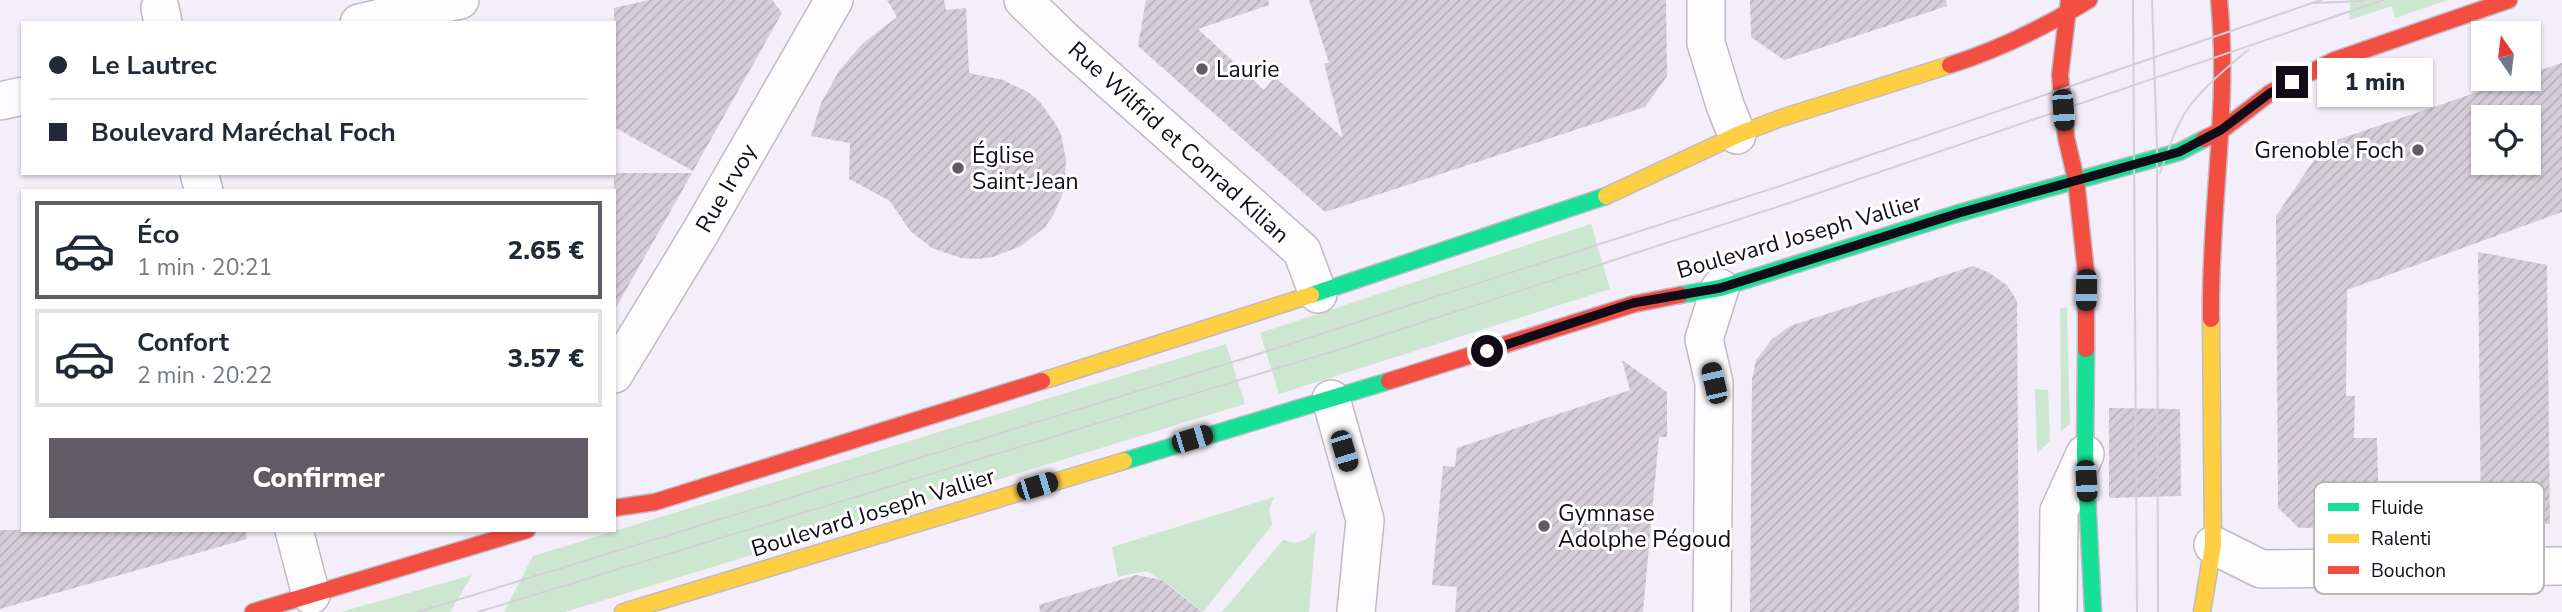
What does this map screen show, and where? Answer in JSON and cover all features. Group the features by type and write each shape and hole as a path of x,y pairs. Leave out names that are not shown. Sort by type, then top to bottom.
{"main road":[{"path":"616,508 655,502 1318,294 1625,189 1737,135 1989,52 2068,7 2089,0"},
{"path":"2202,612 2213,545 2210,226 2221,130 2223,72 2219,0"},
{"name":"Boulevard Joseph Vallier","path":"623,612 1331,399 1633,303 1720,288 1959,213 2179,152 2221,130 2270,93 2335,60 2509,0"},
{"path":"2068,7 2060,75 2066,136 2076,180 2086,273 2085,454 2092,612"},
{"path":"253,612 520,532"}],"street":[{"path":"368,21 460,0"},
{"name":"Rue Irvoy","path":"616,371 707,222 834,0"},
{"name":"Rue Wilfrid et Conrad Kilian","path":"1023,0 1063,39 1301,251 1318,294"},
{"path":"1706,0 1706,43 1737,135"},
{"path":"0,101 21,96"},
{"path":"1712,612 1714,383 1704,339 1720,288"},
{"path":"1331,399 1365,520 1356,612"},
{"path":"2058,612 2059,511 2085,454"},
{"path":"295,532 312,595"},
{"path":"2213,545 2260,569 2314,568"},
{"path":"2544,566 2562,566"}],"green space":[{"path":"2350,0 2448,0 2395,18 2392,6 2349,20"},
{"path":"1591,224 1610,289 1279,394 1260,333"},
{"path":"2067,307 2070,424 2061,431 2060,309"},
{"path":"1226,344 1245,404 565,612 504,612 533,556"},
{"path":"2035,389 2048,390 2050,441 2037,453"},
{"path":"1274,497 1269,509 1272,525 1203,612 1167,583 1146,571 1118,577 1112,547"},
{"path":"1316,530 1309,612 1222,612 1283,540 1302,541"},
{"path":"472,575 450,612 341,612"}],"building":[{"path":"649,0 772,0 782,13 693,171 616,128 614,8"},
{"name":"Église Saint-Jean","path":"887,0 944,0 946,10 966,8 969,73 1003,80 1028,92 1039,101 1061,134 1066,160 1064,190 1045,227 1021,246 993,257 977,259 961,258 932,248 910,231 890,201 849,179 850,143 811,136 821,103 839,71 862,44 897,17"},
{"path":"1146,0 1268,0 1269,5 1198,29 1264,90 1275,77 1343,138 1324,63 1329,63 1309,0 1666,0 1667,76 1645,107 1325,212 1138,46"},
{"path":"1750,0 1946,0 1947,6 1784,60 1751,37"},
{"path":"2562,63 2562,212 2347,290 2346,396 2355,396 2354,438 2377,438 2378,482 2314,482 2314,528 2299,528 2278,508 2276,216 2325,144 2481,91 2541,91 2541,70"},
{"path":"616,173 692,173 616,307 616,189"},
{"path":"2478,252 2547,265 2550,524 2544,524 2544,482 2481,482"},
{"path":"1973,266 2007,285 2017,301 2019,612 1750,612 1752,380 1756,360 1772,339 1790,326"},
{"name":"Gymnase Adolphe Pégoud","path":"1622,360 1667,392 1667,437 1659,437 1643,612 1455,612 1457,587 1432,585 1443,466 1455,467 1457,448 1630,390"},
{"path":"2109,408 2180,409 2181,496 2109,498"},
{"path":"0,530 246,532 247,539 0,609"},
{"path":"1136,575 1162,580 1202,612 1040,612 1039,605"}],"tram line":[{"path":"2133,0 2137,612"},
{"path":"2152,0 2157,148 2158,612"},
{"path":"418,612 1252,356 1783,185 2321,0"},
{"path":"478,612 1344,348 1789,203 2383,0"},
{"path":"2314,3 2363,1"},
{"path":"2160,173 2173,136 2186,111 2211,82 2248,50"}],"traffic: fast":[{"path":"1680,295 1720,288 1959,213 2179,152 2204,139"},
{"path":"1311,295 1606,196"},
{"path":"2086,349 2085,454 2093,612"},
{"path":"1124,461 1389,381"}],"traffic: slow":[{"path":"1606,196 1737,135 1781,118 1950,65"},
{"path":"1042,381 1311,295"},
{"path":"2202,612 2213,545 2211,319"},
{"path":"623,612 1124,461"}],"traffic: jam":[{"path":"2069,0 2060,75 2066,137 2076,180 2086,273 2086,349"},
{"path":"1950,65 2022,37 2089,0"},
{"path":"2211,319 2221,120 2222,40 2219,0"},
{"path":"2204,139 2222,130 2270,93 2335,60 2509,0"},
{"path":"1389,381 1634,304 1680,295"},
{"path":"616,508 655,502 1042,381"},
{"path":"253,612 520,532"}],"place":[{"name":"Laurie","path":"1202,69"},
{"name":"Grenoble Foch","path":"2418,150"},
{"name":"Église Saint-Jean","path":"958,168"},
{"name":"Gymnase Adolphe Pégoud","path":"1544,526"}],"route":[{"path":"1487,351 1633,303 1720,288 1959,213 2179,152 2221,130 2270,93 2292,82"}]}
